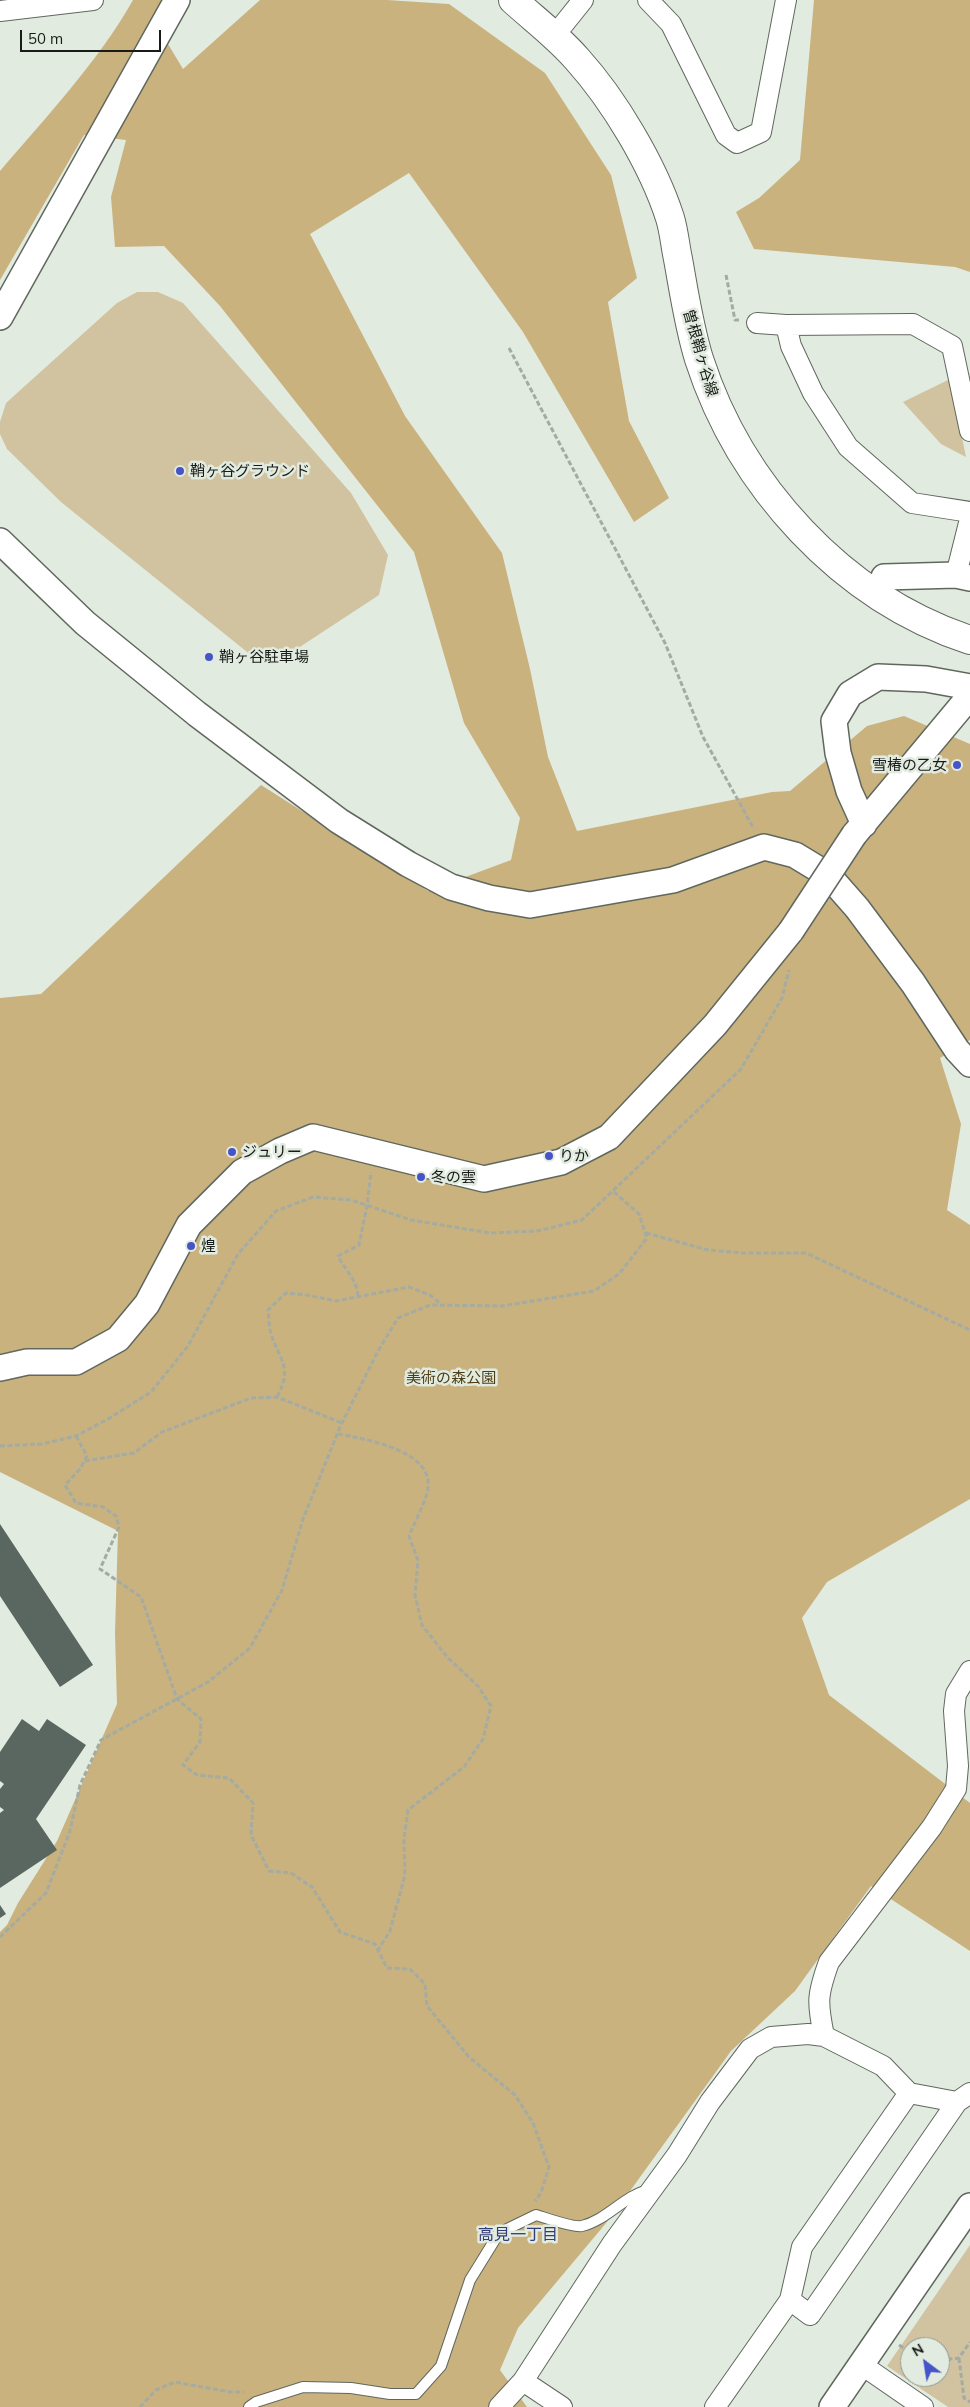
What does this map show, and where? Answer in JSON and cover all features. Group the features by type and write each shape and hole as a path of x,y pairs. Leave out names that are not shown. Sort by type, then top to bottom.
{"main road":[{"name":"曽根鞘ヶ谷線","path":"513,0 576,57 603,89 651,173 670,219 692,335 713,400 736,444 766,492 795,524 833,560 873,592 920,620 970,640"},
{"name":"曽根鞘ヶ谷線","path":"537,0 562,25 588,46 616,80 666,166 686,214 702,303 714,353 728,394 750,436 780,482 845,549 929,606 970,623"}],"street":[{"path":"0,11 93,0"},
{"path":"0,317 177,0"},
{"path":"562,25 583,0"},
{"path":"648,0 671,24 726,135 738,143 761,132 786,0"},
{"path":"757,323 786,325 913,324 952,346 970,431"},
{"path":"786,325 791,346 813,393 848,447 912,503 970,512"},
{"path":"884,577 963,576 970,519"},
{"path":"0,541 85,623 197,714 339,821 408,864 451,887 489,898 530,905 673,880 764,847 795,855 828,875 874,930 913,983 956,1050 970,1064"},
{"path":"859,830 838,753 834,721 850,694 878,677 926,679 970,687"},
{"path":"0,1368 27,1362 76,1362 118,1339 147,1304 189,1226 242,1172 280,1150 314,1137 484,1179 561,1162 610,1137 715,1025 784,940 859,830 970,696"},
{"path":"824,2036 818,2004 822,1982 830,1962 932,1827 956,1789 958,1766 954,1711 956,1694 970,1671"},
{"path":"499,2407 523,2382 612,2244 677,2155 710,2102 750,2049 771,2037 808,2034 824,2036 883,2066 909,2093 964,2098"},
{"path":"714,2407 790,2300 802,2248 909,2093"},
{"path":"790,2300 810,2316 964,2098"},
{"path":"832,2407 970,2206"},
{"path":"862,2365 924,2407"},
{"path":"523,2382 562,2407"}],"lane":[{"path":"249,2407 256,2402 303,2387 351,2388 390,2394 416,2394 441,2366 470,2280 499,2233 536,2215 581,2226 612,2212 638,2193 652,2189"}],"path":[{"path":"726,275 735,320 757,323"},
{"path":"509,348 665,643 703,737 764,847"},
{"path":"0,1446 42,1444 76,1436 108,1419 151,1392 188,1346 238,1254 276,1211 314,1197 352,1200 410,1220 490,1233 537,1231 582,1220 741,1069 782,998 789,970 784,940"},
{"path":"358,1296 358,1284 345,1270 338,1256 359,1245 367,1206 373,1151"},
{"path":"0,1937 46,1893 70,1831 80,1785 101,1740 208,1682 250,1648 282,1590 303,1518 342,1423 378,1351 398,1318 430,1305 502,1306 594,1291 619,1274 647,1238 639,1214 614,1191"},
{"path":"645,1233 708,1250 744,1253 806,1254 970,1330"},
{"path":"278,1397 283,1386 284,1363 271,1334 268,1310 286,1294 307,1295 336,1301 408,1287 430,1295 442,1305"},
{"path":"84,1461 134,1453 162,1432 251,1398 278,1397 342,1423"},
{"path":"338,1434 376,1442 413,1456 427,1476 428,1491 409,1536 418,1561 415,1596 422,1625 447,1657 478,1686 491,1706 484,1740 464,1767 408,1810 404,1839 405,1875 390,1931 378,1950"},
{"path":"76,1436 87,1456 80,1469 65,1485 76,1502 103,1507 116,1516 119,1527 100,1569 141,1597 177,1698 201,1719 200,1742 183,1765 196,1775 229,1778 253,1803 251,1835 269,1871 291,1873 312,1887 340,1932 374,1944 387,1968 410,1969 425,1984 427,2006 468,2057 515,2095 533,2123 549,2167 541,2193 522,2222"},
{"path":"970,2342 959,2358 964,2398 970,2402"},
{"path":"950,2359 959,2358"},
{"path":"140,2407 156,2390 175,2382 230,2392 261,2392 275,2396"}],"shaded area":[{"name":"鞘ヶ谷グラウンド","path":"137,292 158,292 183,303 351,493 388,555 379,595 283,658 257,660 61,502 7,449 0,434 0,422 6,403 117,303"},
{"path":"950,379 966,457 941,444 903,402"},
{"path":"970,2245 970,2407 948,2407 918,2387 950,2387 950,2337 907,2337"},
{"path":"900,2347 900,2375 887,2366"}],"green space":[{"name":"美術の森公園","path":"133,0 166,0 153,19 183,69 260,0 387,0 449,4 545,73 611,175 637,278 608,302 629,421 669,498 634,522 523,332 409,173 310,234 405,416 502,553 530,669 548,757 577,831 772,792 790,791 867,726 904,716 970,744 970,1040 940,1058 961,1124 947,1210 970,1225 970,1499 827,1582 802,1618 829,1695 970,1803 970,1951 871,1886 795,1991 731,2051 612,2216 518,2328 500,2370 527,2407 0,2407 0,1932 7,1925 18,1903 57,1841 117,1704 115,1633 118,1531 0,1472 0,998 41,994 261,785 428,891 511,860 520,818 464,723 414,552 220,306 164,246 115,247 111,197 126,140 84,135 0,280 0,171 88,67"},
{"path":"814,0 970,0 970,272 955,267 754,249 736,212 759,198 800,160"}],"building":[{"path":"0,1524 93,1665 60,1687 0,1596"},
{"path":"22,1719 39,1731 47,1719 86,1745 36,1819 57,1850 0,1888 0,1813 4,1810 0,1807 0,1789 4,1784 0,1781 0,1752"},
{"path":"0,1905 6,1914 0,1918"}],"place":[{"name":"鞘ヶ谷グラウンド","path":"180,471"},
{"name":"鞘ヶ谷駐車場","path":"209,657"},
{"name":"雪椿の乙女","path":"957,765"},
{"name":"ジュリー","path":"232,1152"},
{"name":"りか","path":"549,1156"},
{"name":"冬の雲","path":"421,1177"},
{"name":"煌","path":"191,1246"}],"district":[{"name":"高見一丁目","path":"518,2235"}]}
